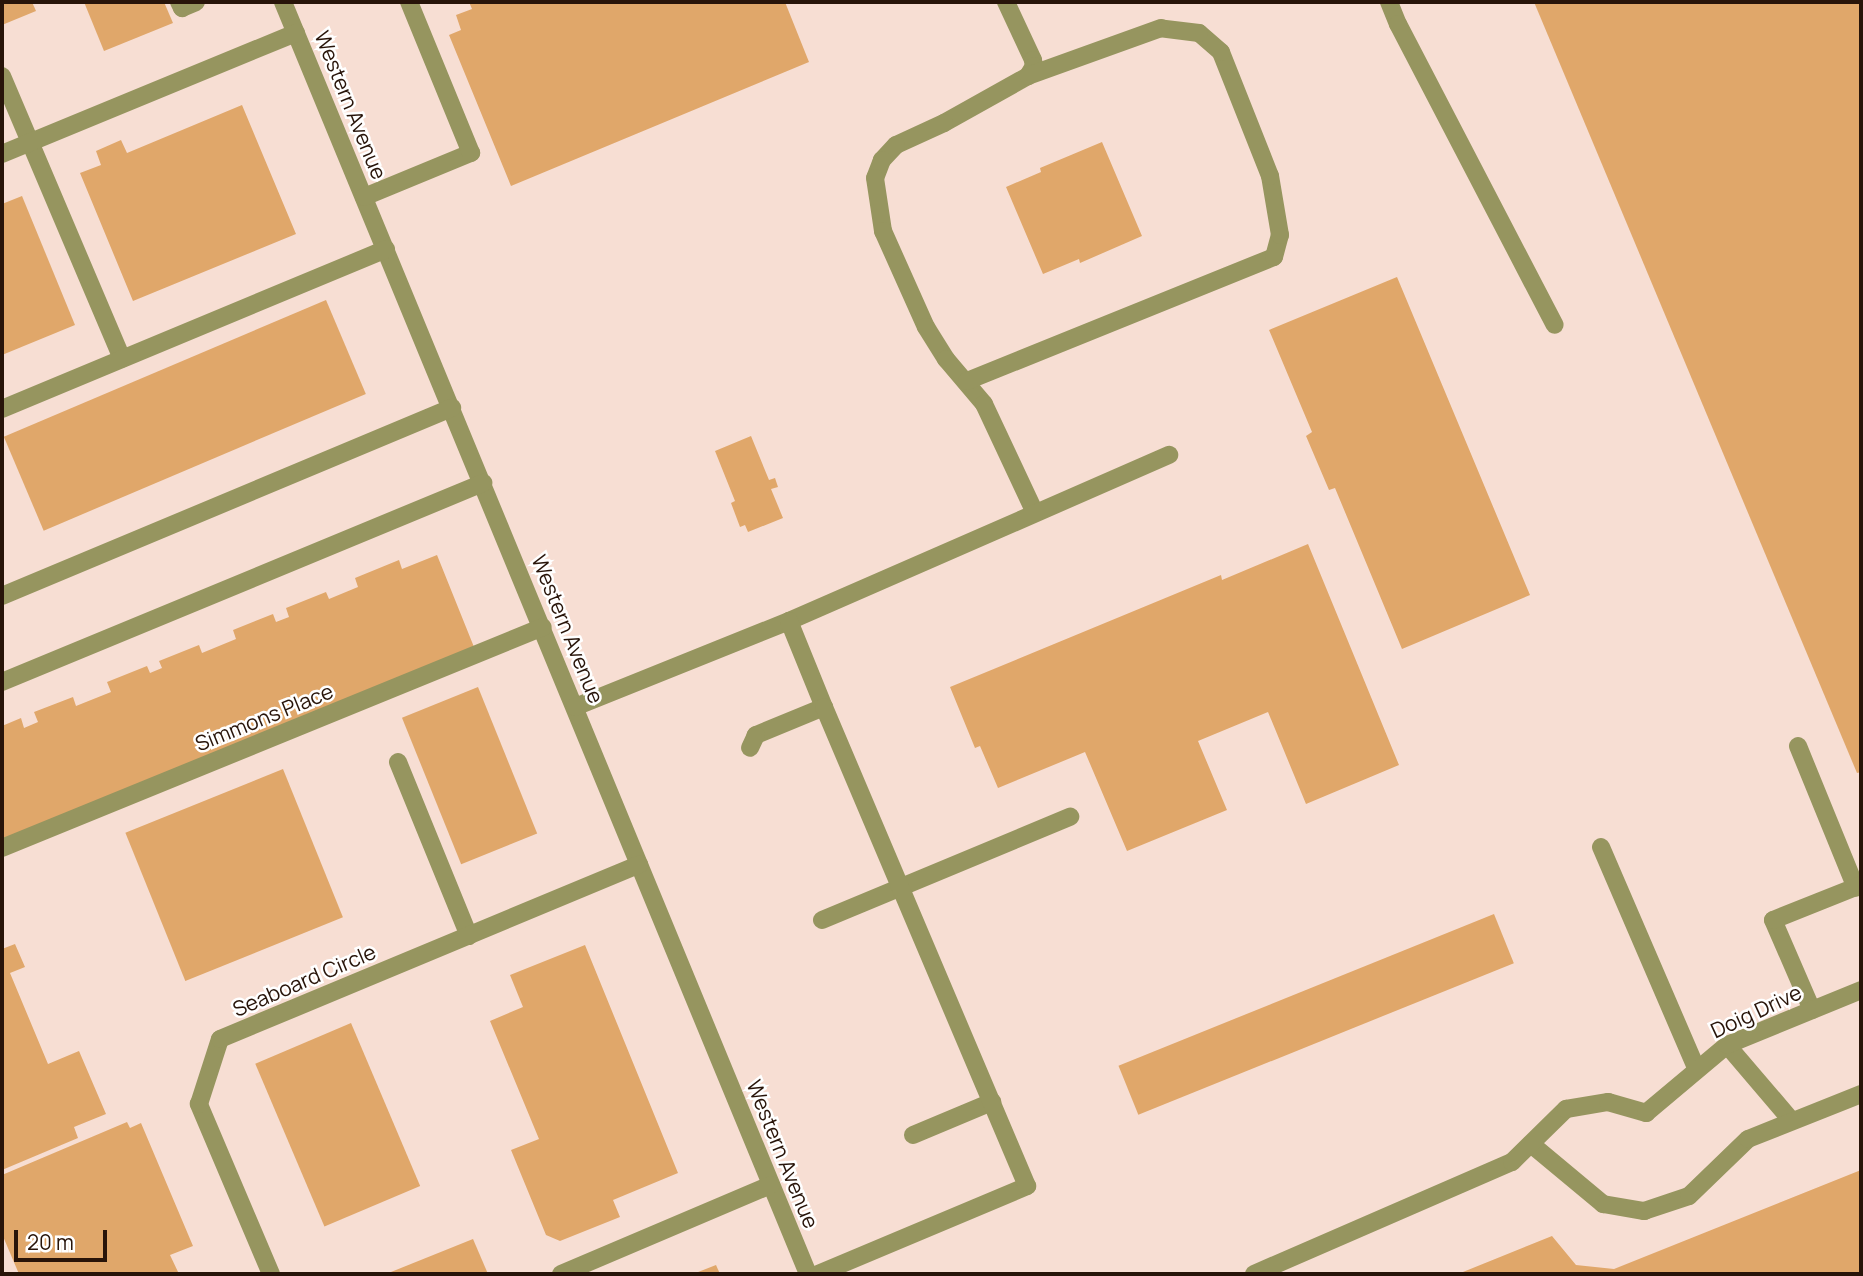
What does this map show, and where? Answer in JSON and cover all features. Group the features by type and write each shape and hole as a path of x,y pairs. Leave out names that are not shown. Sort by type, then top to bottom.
{"street":[{"path":"179,2 182,8 196,2"},
{"name":"Western Avenue","path":"284,2 808,1274"},
{"path":"364,197 471,153 409,2"},
{"path":"1006,2 1033,60 1034,66 1028,76"},
{"path":"1389,2 1555,325"},
{"path":"967,382 1274,257 1280,235 1270,176 1221,52 1199,33 1161,28 1028,76 944,123 897,145 882,160 875,178 883,231 926,327 946,359 984,404 1035,513"},
{"path":"2,154 296,33"},
{"path":"2,76 122,359"},
{"path":"2,409 386,249"},
{"path":"2,596 452,408"},
{"path":"575,707 789,621 1169,455"},
{"path":"2,682 483,483"},
{"path":"789,621 1027,1186 818,1274"},
{"name":"Simmons Place","path":"2,848 543,627"},
{"path":"750,748 756,735 824,707"},
{"path":"1798,746 1859,887 1773,920 1812,1010"},
{"path":"398,762 469,936"},
{"path":"822,920 1070,817"},
{"path":"1601,847 1696,1068"},
{"name":"Seaboard Circle","path":"271,1274 199,1104 220,1039 639,865"},
{"name":"Doig Drive","path":"1531,1144 1566,1109 1608,1102 1646,1113 1696,1068 1727,1045 1861,990"},
{"path":"1727,1045 1791,1120"},
{"path":"1254,1274 1512,1162 1531,1144 1603,1204 1644,1211 1689,1196 1748,1139 1861,1094"},
{"path":"913,1135 992,1102"},
{"path":"561,1274 771,1185"}],"building":[{"path":"2,2 32,2 36,11 2,25"},
{"path":"84,2 164,2 173,23 104,51"},
{"path":"469,2 785,2 809,62 511,186 449,35 461,30 456,15 472,9"},
{"path":"1534,2 1861,2 1861,772 1857,773"},
{"path":"242,105 296,234 133,301 80,173 101,165 96,151 121,140 127,153"},
{"path":"1102,142 1142,236 1080,263 1079,259 1043,274 1006,187 1041,172 1040,168"},
{"path":"22,196 75,325 2,355 2,204"},
{"path":"1397,277 1530,595 1402,649 1335,488 1329,490 1306,436 1312,432 1269,330"},
{"path":"326,300 366,394 44,531 4,437"},
{"path":"751,436 769,480 775,478 778,487 771,489 783,518 748,532 745,525 740,527 731,503 735,501 715,451"},
{"path":"1308,544 1399,765 1306,804 1268,712 1198,741 1227,810 1127,851 1085,752 998,788 980,746 975,748 950,687 1221,575 1222,580"},
{"path":"437,555 476,652 2,845 2,726 21,718 24,728 38,722 34,712 73,697 76,706 111,692 107,682 147,666 150,673 162,668 159,661 199,645 202,653 236,639 233,630 273,614 276,622 289,617 286,608 326,592 329,599 358,587 355,578 399,560 402,569"},
{"path":"478,687 537,833 461,864 402,718"},
{"path":"283,769 343,917 185,981 125,833"},
{"path":"1494,914 1514,963 1138,1115 1118,1066"},
{"path":"15,944 25,967 10,973 48,1064 79,1051 106,1114 74,1127 78,1138 2,1170 2,949"},
{"path":"585,945 678,1173 613,1200 620,1217 560,1241 546,1235 511,1150 539,1139 490,1021 523,1007 510,975"},
{"path":"351,1023 420,1186 324,1227 255,1064"},
{"path":"127,1122 130,1128 141,1123 193,1246 170,1255 179,1274 19,1274 2,1234 2,1175"},
{"path":"1861,1170 1861,1274 1458,1274 1552,1236 1576,1265 1614,1269"},
{"path":"473,1239 488,1274 386,1274"},
{"path":"716,1265 720,1274 693,1274"}]}
